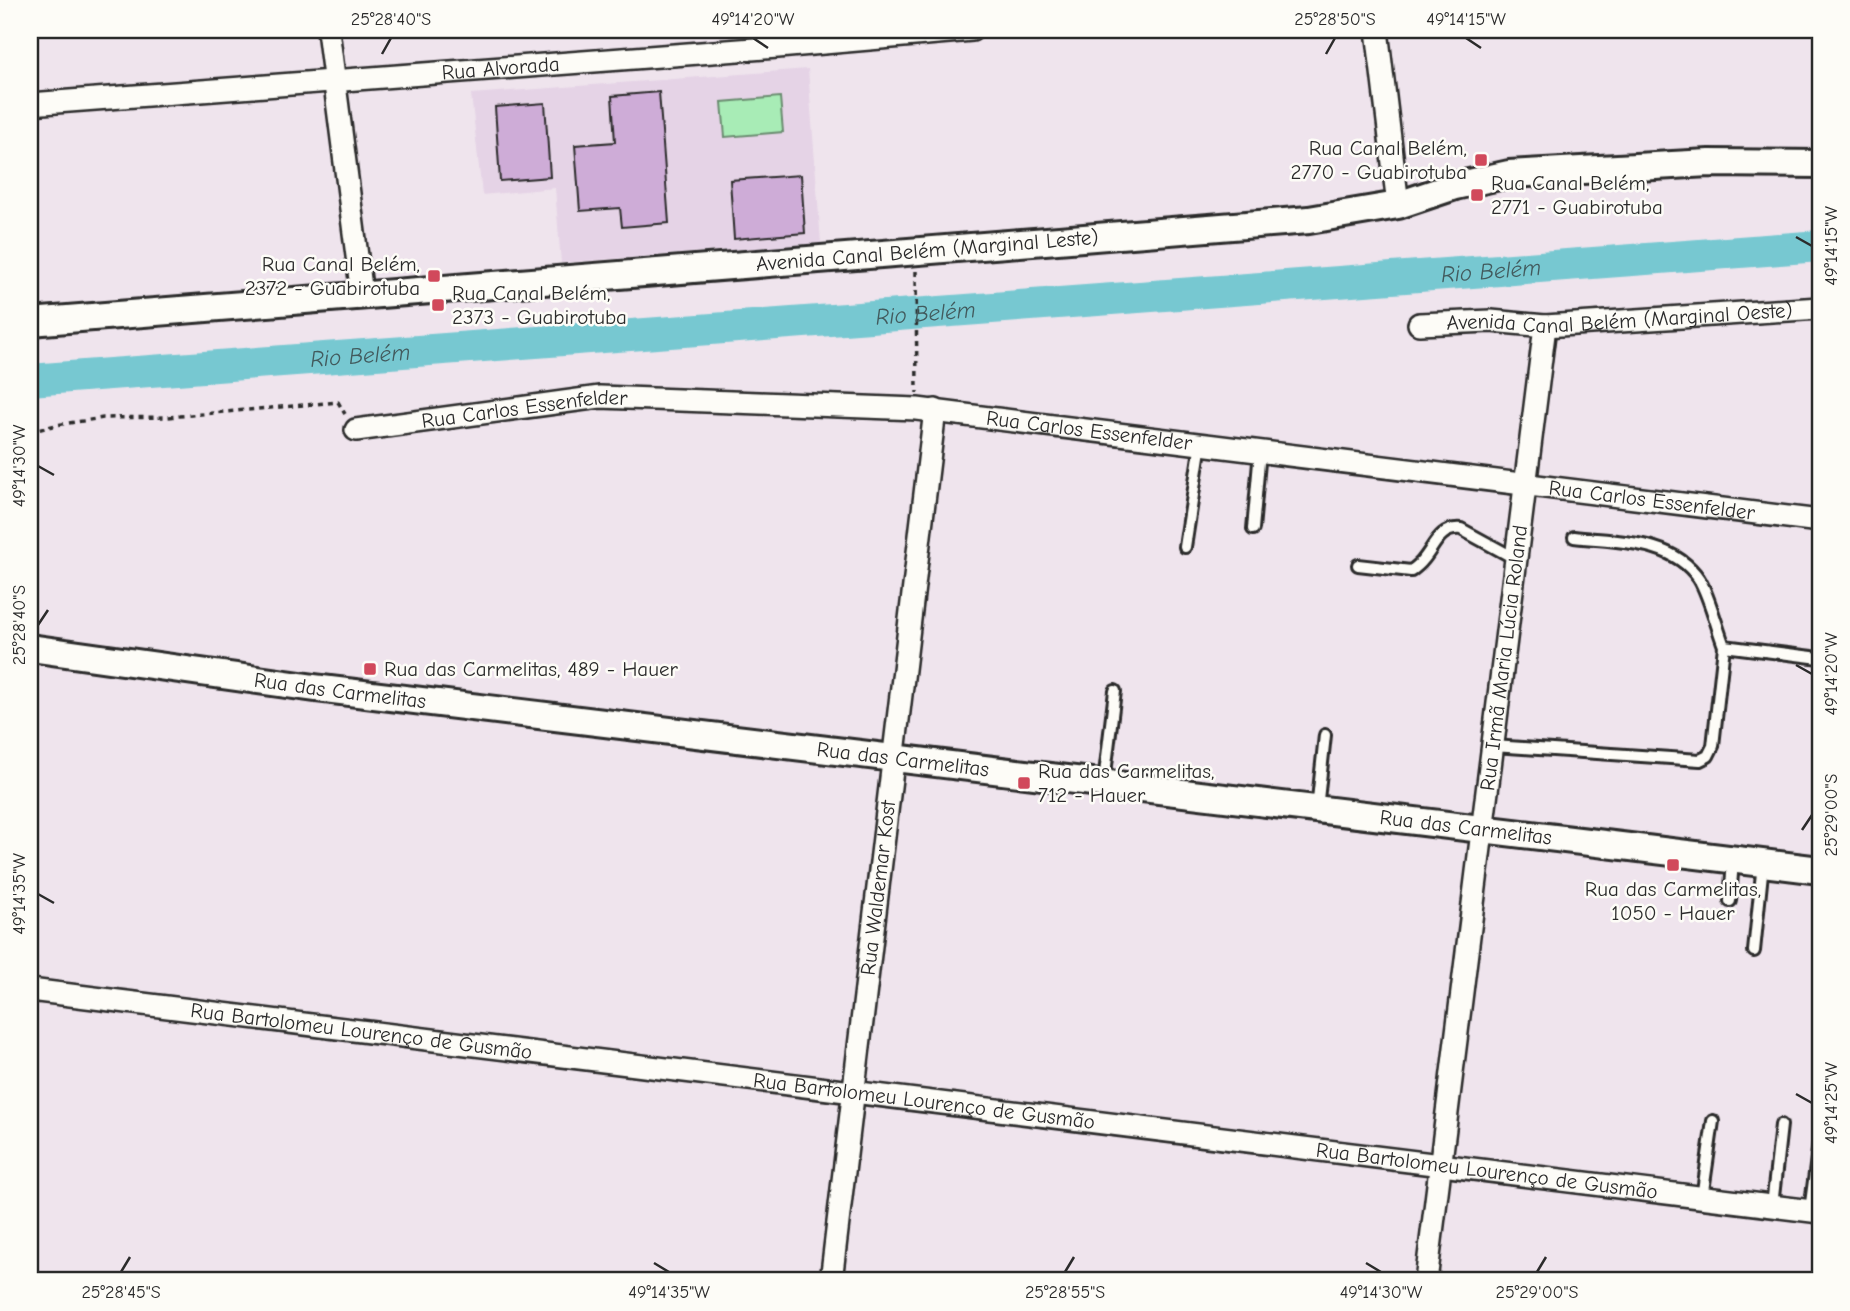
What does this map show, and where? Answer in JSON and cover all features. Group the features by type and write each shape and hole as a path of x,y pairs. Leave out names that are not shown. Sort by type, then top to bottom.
{"street":[{"path":"328,30 362,295"},
{"name":"Rua Alvorada","path":"30,104 334,81 778,38 972,30"},
{"path":"1377,30 1398,205"},
{"name":"Avenida Canal Belém (Marginal Leste)","path":"30,322 1309,220 1398,205 1455,186 1509,174 1709,163 1820,163"},
{"name":"Avenida Canal Belém (Marginal Oeste)","path":"1419,324 1491,321 1545,326 1820,308"},
{"name":"Rua Irmã Maria Lúcia Roland","path":"1426,1281 1545,326"},
{"name":"Rua Carlos Essenfelder","path":"356,430 600,397 926,410 1820,521"},
{"name":"Rua Waldemar Kost","path":"831,1281 894,758 926,410"},
{"name":"Rua das Carmelitas","path":"30,648 315,688 1820,870"},
{"name":"Rua Bartolomeu Lourenço de Gusmão","path":"30,990 1815,1211"}],"lane":[{"path":"1185,547 1200,443"},
{"path":"1253,529 1260,451"},
{"path":"1358,565 1411,572 1445,531 1454,528 1461,529 1516,559"},
{"path":"1493,746 1700,760 1708,756 1713,746 1724,646 1700,580 1682,561 1658,548 1574,537"},
{"path":"1724,646 1820,658"},
{"path":"1103,783 1115,691"},
{"path":"1317,809 1325,735"},
{"path":"1730,901 1733,860"},
{"path":"1754,951 1763,863"},
{"path":"1702,1198 1713,1121"},
{"path":"1772,1206 1781,1125"},
{"path":"1815,1211 1820,1135"}],"path":[{"path":"916,286 917,340 926,410"},
{"path":"30,432 103,418 168,417 338,402 356,430"}],"shaded area":[{"path":"808,69 821,243 561,263 555,188 482,195 471,94"}],"green space":[{"path":"780,97 783,132 725,137 722,102"}],"building":[{"path":"659,92 669,223 622,227 620,208 580,211 575,145 615,142 612,96"},
{"path":"545,103 550,177 500,181 495,107"},
{"path":"801,175 805,233 734,239 730,180"}],"waterway":[{"name":"Rio Belém","path":"30,380 1820,246"}],"place":[{"name":"Rua Canal Belém, 2770 - Guabirotuba","path":"1481,160"},
{"name":"Rua Canal Belém, 2771 - Guabirotuba","path":"1477,195"},
{"name":"Rua Canal Belém, 2372 - Guabirotuba","path":"434,276"},
{"name":"Rua Canal Belém, 2373 - Guabirotuba","path":"438,305"},
{"name":"Rua das Carmelitas, 489 - Hauer","path":"370,669"},
{"name":"Rua das Carmelitas, 712 - Hauer","path":"1024,783"},
{"name":"Rua das Carmelitas, 1050 - Hauer","path":"1673,865"}]}
